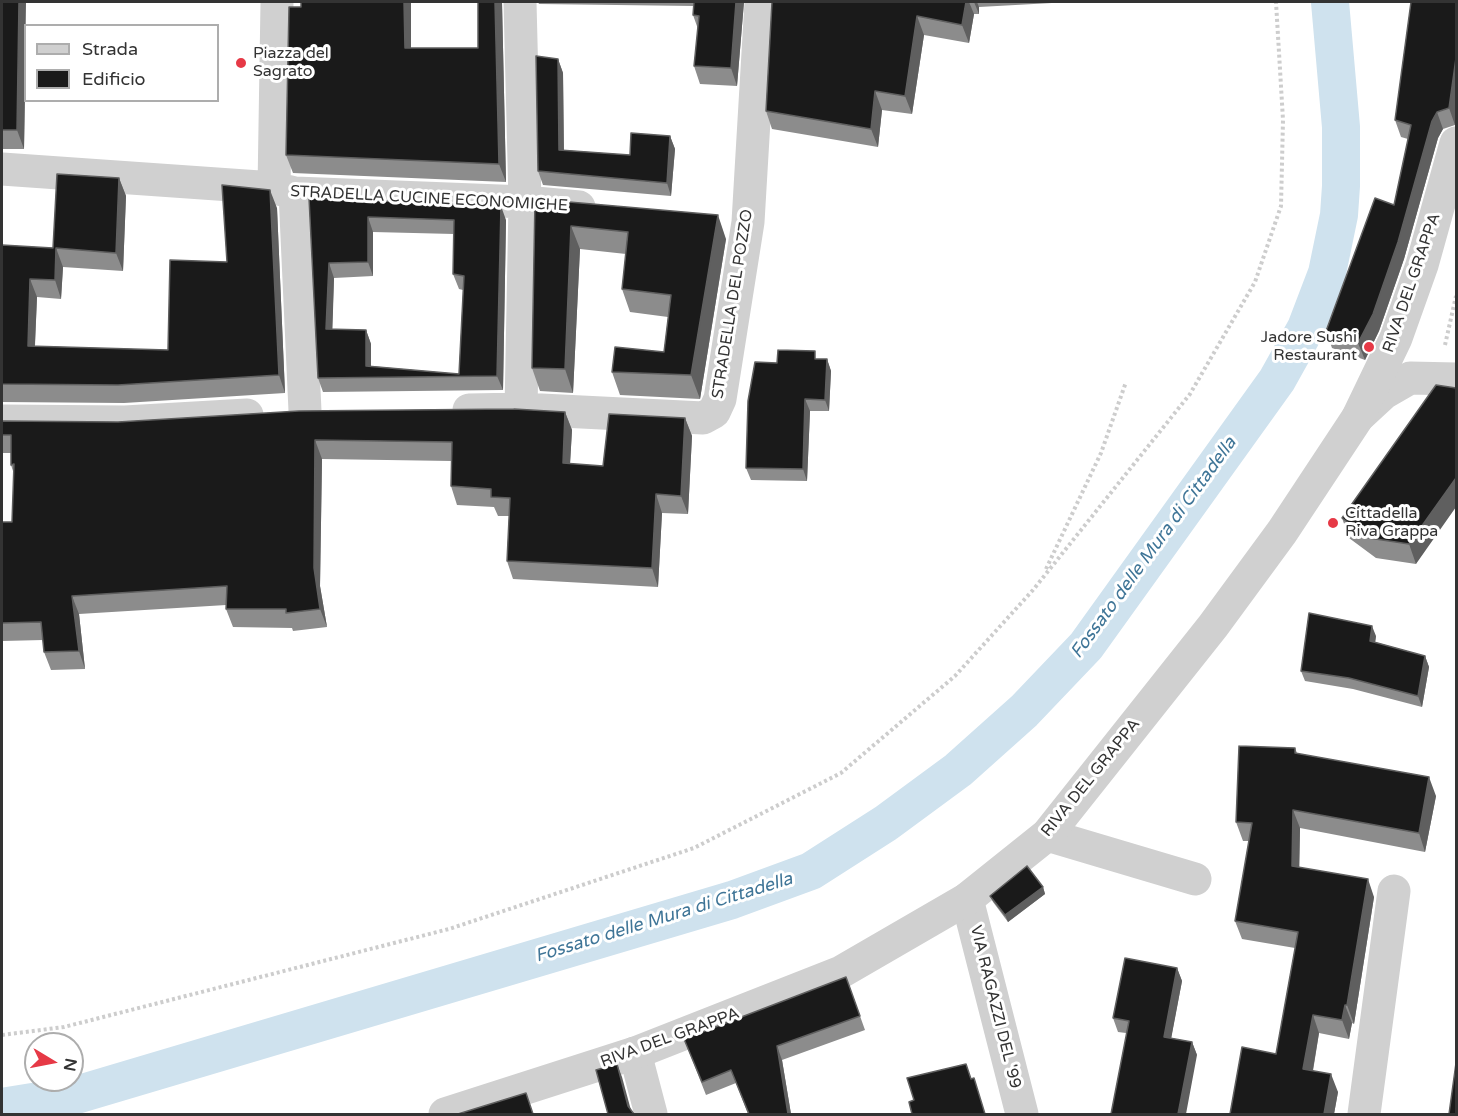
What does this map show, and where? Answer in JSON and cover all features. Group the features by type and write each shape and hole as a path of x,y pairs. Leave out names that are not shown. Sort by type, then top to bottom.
{"street":[{"path":"2,421 125,422 317,411 285,191 277,2"},
{"path":"520,2 525,202 521,409"},
{"name":"STRADELLA DEL POZZO","path":"437,410 521,409 703,418 714,412 720,399 748,222 761,2"},
{"name":"RIVA DEL GRAPPA","path":"446,1114 635,1053 841,972 967,900 1047,835 1213,626 1282,532 1358,417 1396,338 1422,265 1456,143"},
{"name":"STRADELLA CUCINE ECONOMICHE","path":"2,169 285,191 525,202 607,210"},
{"path":"713,219 748,222"},
{"path":"1358,417 1384,393 1410,378 1456,379"},
{"path":"1047,835 1195,879"},
{"path":"1364,1114 1394,891"},
{"name":"VIA RAGAZZI DEL '99","path":"967,900 1022,1114"},
{"path":"635,1053 651,1114"}],"path":[{"path":"2,1035 64,1027 449,929 694,848 841,773 955,676 1037,583 1190,394 1255,282 1281,206 1283,120 1276,2"},
{"path":"1445,349 1456,296"},
{"path":"1037,583 1055,555 1101,453 1126,382"}],"building":[{"path":"2,2 19,2 17,130 2,130"},
{"path":"301,2 404,2 405,48 478,48 478,2 495,2 499,164 286,155 289,7 301,7"},
{"path":"694,2 736,2 731,68 694,66 699,16 693,15"},
{"path":"772,2 966,2 962,25 917,16 905,96 875,91 871,129 766,111"},
{"path":"1411,2 1456,2 1456,58 1449,108 1437,112 1432,121 1398,242 1373,314 1358,343 1326,331 1375,198 1394,205 1411,125 1395,120"},
{"path":"536,56 558,59 559,150 630,155 631,133 670,136 667,183 538,171"},
{"path":"57,174 119,178 116,253 56,248 55,280 30,279 28,346 168,350 170,260 227,262 222,185 270,190 279,375 118,385 2,384 2,245 53,248"},
{"path":"309,198 501,206 497,376 318,378","holes":["368,217 454,220 453,274 464,276 459,374 366,366 366,330 326,329 329,263 368,262"]},
{"path":"535,199 718,215 691,375 612,372 615,347 664,352 671,295 622,289 628,232 571,226 565,369 532,368"},
{"path":"778,350 815,351 815,359 827,359 825,400 805,399 803,469 746,468 748,401 755,362 777,363"},
{"path":"1436,385 1456,388 1456,478 1409,544 1369,538 1342,518"},
{"path":"514,409 565,412 563,463 603,466 609,414 685,418 681,496 656,494 652,568 507,561 510,498 491,497 491,489 451,486 452,442 315,440 314,568 320,609 286,613 286,609 226,609 227,586 72,596 79,651 44,652 41,622 2,623 2,522 12,522 14,464 11,465 11,435 2,435 2,421 118,422 299,411"},
{"path":"1309,613 1372,626 1370,641 1425,656 1418,696 1349,678 1301,671"},
{"path":"1239,746 1295,748 1295,753 1429,777 1419,833 1293,810 1292,866 1368,879 1347,1005 1345,1005 1342,1020 1313,1015 1303,1069 1331,1074 1324,1114 1230,1114 1242,1047 1276,1054 1298,932 1235,921 1252,823 1236,822"},
{"path":"1027,866 1043,887 1005,915 990,896"},
{"path":"1125,958 1177,968 1164,1037 1192,1042 1178,1114 1111,1114 1129,1021 1113,1018"},
{"path":"846,977 860,1016 777,1046 788,1114 749,1114 731,1070 702,1082 684,1039"},
{"path":"1456,1063 1456,1114 1449,1114"},
{"path":"617,1064 628,1106 634,1114 608,1114 596,1070"},
{"path":"966,1064 971,1079 974,1078 985,1114 912,1114 909,1102 914,1100 907,1078"},
{"path":"526,1093 533,1114 458,1114"}],"waterway":[{"name":"Fossato delle Mura di Cittadella","path":"2,1107 76,1095 732,900 811,871 886,823 958,770 1024,711 1086,646 1277,380 1306,328 1327,273 1339,215 1341,127 1330,2"}],"place":[{"name":"Piazza del Sagrato","path":"241,63"},
{"name":"Jadore Sushi Restaurant","path":"1369,347"},
{"name":"Cittadella Riva Grappa","path":"1333,523"}]}
